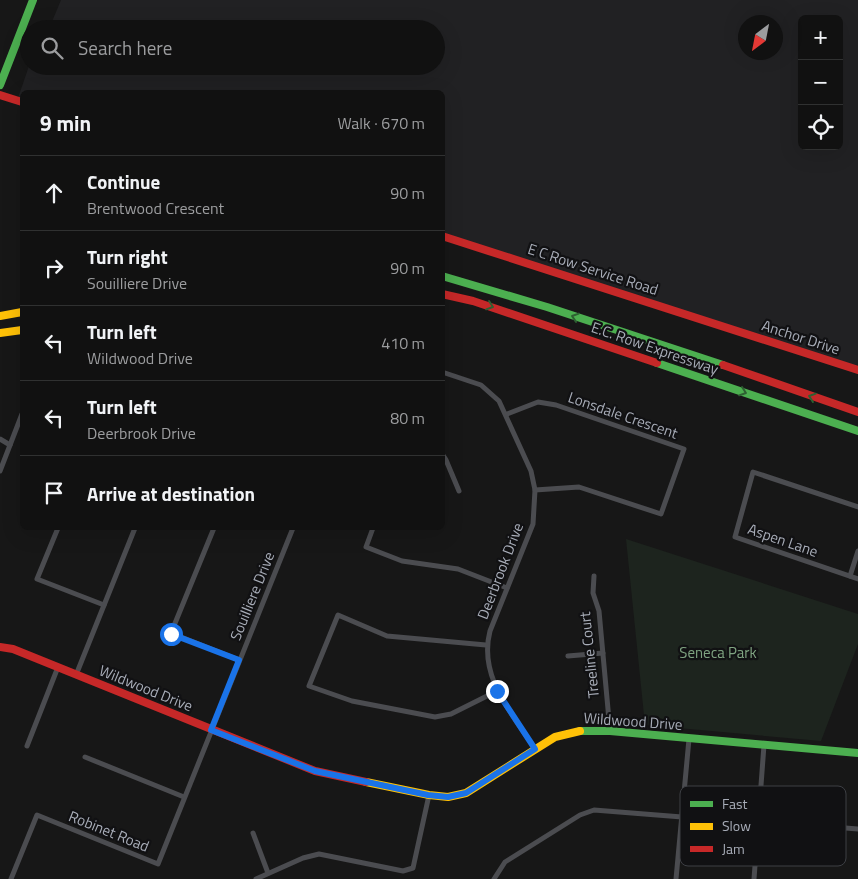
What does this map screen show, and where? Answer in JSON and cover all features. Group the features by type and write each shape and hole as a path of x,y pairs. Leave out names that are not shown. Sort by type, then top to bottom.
{"main road":[{"path":"25,20 33,0"},
{"path":"0,85 20,33"},
{"path":"0,95 20,101"},
{"name":"E C Row Service Road","path":"445,237 735,329"},
{"name":"E.C. Row Expressway","path":"445,277 604,326 858,412"},
{"name":"E.C. Row Expressway","path":"445,295 473,301 858,431"},
{"path":"0,316 20,312"},
{"name":"Anchor Drive","path":"735,329 858,370"},
{"path":"0,333 20,330"},
{"name":"Wildwood Drive","path":"0,648 13,649 315,771 428,795 448,797 466,793 555,737 578,731 610,731 858,754"}],"street":[{"name":"Deerbrook Drive","path":"445,373 481,385 500,401 531,471 535,490 533,524 486,645 488,667 497,691 535,749"},
{"name":"Lonsdale Crescent","path":"507,414 538,402 556,405 684,449 662,514 578,487 535,490"},
{"path":"0,471 20,419"},
{"path":"0,439 10,445"},
{"path":"0,444 10,445"},
{"path":"445,458 459,491"},
{"name":"Aspen Lane","path":"858,507 753,472 735,537 858,579"},
{"path":"57,530 38,579 104,606"},
{"path":"76,674 134,530"},
{"path":"213,530 171,634 239,660"},
{"name":"Souilliere Drive","path":"211,730 292,530"},
{"path":"372,530 366,547 402,561 458,569 507,588"},
{"path":"850,576 858,551"},
{"name":"Treeline Court","path":"594,576 593,593 599,611 610,731"},
{"path":"486,645 387,636 338,616 309,686 352,701 435,717 451,714 497,691"},
{"path":"568,656 602,653"},
{"path":"27,746 58,667"},
{"name":"Robinet Road","path":"11,879 37,815 158,864 211,730"},
{"path":"685,786 689,739"},
{"path":"761,786 764,745"},
{"path":"84,757 184,797"},
{"path":"256,879 303,858 319,854 403,871 413,868 428,795"},
{"path":"494,879 506,862 580,815 594,810 680,817"},
{"path":"253,833 268,873"},
{"path":"676,879 680,838"},
{"path":"754,879 755,866"}],"shaded area":[{"path":"61,0 858,0 858,367 445,235 445,90 21,90 26,75 445,75 445,20 53,20"}],"green space":[{"name":"Seneca Park","path":"626,539 858,614 858,644 821,741 645,725"}],"traffic: fast":[{"path":"25,20 33,0"},
{"path":"0,85 20,33"},
{"path":"445,277 547,307 723,365"},
{"path":"657,363 858,431"},
{"path":"580,731 610,731 858,753"}],"traffic: slow":[{"path":"0,316 20,312"},
{"path":"0,333 20,330"},
{"path":"366,782 429,795 448,797 466,793 555,737 580,731"}],"traffic: jam":[{"path":"0,95 20,101"},
{"path":"445,237 858,370"},
{"path":"445,295 473,301 657,363"},
{"path":"723,365 858,412"},
{"path":"0,647 13,649 315,771 366,782"}],"route":[{"path":"171,634 239,660 211,730 315,771 428,795 448,797 466,793 535,749 497,691"}]}
